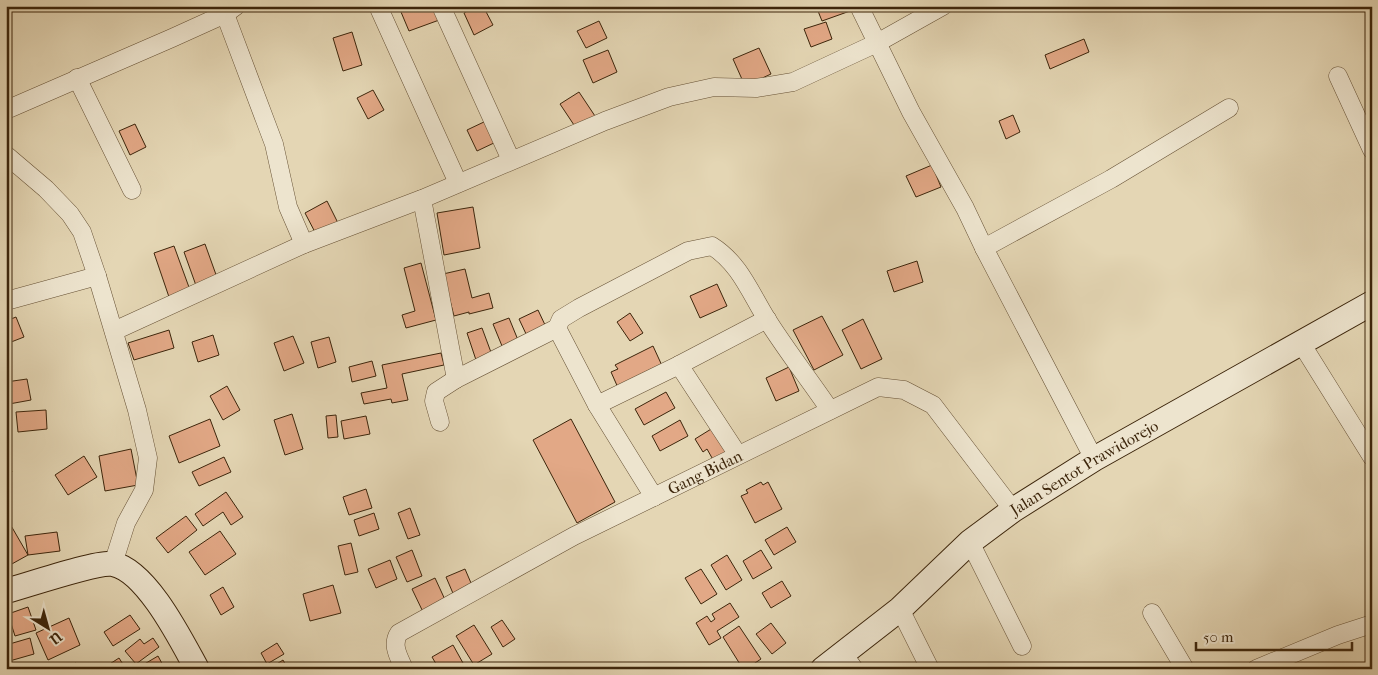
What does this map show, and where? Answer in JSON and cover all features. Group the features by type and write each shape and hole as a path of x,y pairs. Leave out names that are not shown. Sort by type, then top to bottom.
{"main road":[{"name":"Jalan Sentot Prawidorejo","path":"823,669 848,661 970,542 1013,510 1094,459 1372,303"},
{"path":"6,591 83,569 113,564 132,573 162,608 197,669"}],"street":[{"path":"378,6 458,183"},
{"path":"441,6 511,160"},
{"path":"859,6 911,112 965,208 1094,459"},
{"path":"114,331 304,244 422,199 605,121 668,98 714,87 756,88 793,82 876,43 943,6"},
{"path":"6,110 224,10 274,144 288,207 304,244"},
{"path":"1338,76 1372,150"},
{"path":"77,78 132,190"},
{"path":"984,248 1111,179 1229,108"},
{"path":"6,155 46,189 70,214 82,232 137,410 148,458 144,490 126,523 113,564"},
{"path":"422,199 456,379"},
{"path":"440,422 434,401 436,392 456,379 557,328 561,319 579,308 688,251 712,246 725,254 747,283 767,319 830,410"},
{"path":"6,301 97,276"},
{"path":"597,405 767,319"},
{"path":"557,328 597,405 654,496"},
{"path":"1301,343 1372,457"},
{"path":"679,365 738,455"},
{"name":"Gang Bidan","path":"404,669 395,647 395,639 399,633 574,536 878,387 904,390 933,405 1013,510"},
{"path":"970,542 1022,646"},
{"path":"900,610 930,669"},
{"path":"1152,613 1185,669"},
{"path":"1256,669 1338,635 1372,624"}],"building":[{"path":"417,6 438,6 442,19 409,31 401,12"},
{"path":"476,6 483,6 493,25 474,35 464,13"},
{"path":"816,6 848,6 850,11 822,21"},
{"path":"599,21 607,38 586,48 577,31"},
{"path":"826,22 832,39 811,47 804,29"},
{"path":"352,32 362,65 343,71 333,38"},
{"path":"1084,39 1089,52 1050,69 1045,55"},
{"path":"759,48 771,74 745,86 733,59"},
{"path":"608,50 617,72 593,83 583,60"},
{"path":"373,90 384,110 368,119 357,98"},
{"path":"579,92 597,119 578,131 560,104"},
{"path":"1013,115 1020,132 1006,139 999,121"},
{"path":"486,121 496,142 477,151 467,130"},
{"path":"135,124 146,147 130,155 119,131"},
{"path":"932,165 941,187 916,197 906,176"},
{"path":"327,201 339,225 317,236 305,213"},
{"path":"473,207 480,248 444,255 437,213"},
{"path":"205,244 219,283 198,291 184,252"},
{"path":"174,246 190,290 169,297 154,253"},
{"path":"917,261 923,282 894,292 887,271"},
{"path":"421,263 436,320 406,328 402,315 415,311 404,268"},
{"path":"465,269 472,298 489,293 493,308 454,316 443,274"},
{"path":"717,284 727,306 700,318 690,296"},
{"path":"538,310 546,327 527,336 519,319"},
{"path":"630,313 643,333 630,341 617,322"},
{"path":"822,316 843,355 814,370 793,330"},
{"path":"16,317 24,337 6,344 6,321"},
{"path":"509,318 518,340 502,346 493,324"},
{"path":"863,319 882,359 861,369 842,330"},
{"path":"482,328 492,355 476,360 467,333"},
{"path":"169,330 174,348 134,360 128,343"},
{"path":"213,335 219,355 198,362 192,342"},
{"path":"293,336 304,363 284,371 274,343"},
{"path":"329,337 336,362 318,368 311,342"},
{"path":"653,346 664,370 619,390 611,372 618,369 615,365"},
{"path":"441,353 444,365 402,374 408,400 392,403 391,399 364,404 361,393 387,388 382,365"},
{"path":"372,361 376,376 352,382 349,367"},
{"path":"789,367 799,391 776,401 766,378"},
{"path":"27,379 31,400 9,404 6,382"},
{"path":"227,386 240,410 223,420 210,396"},
{"path":"666,392 675,408 644,425 635,409"},
{"path":"46,410 47,429 18,432 16,412"},
{"path":"292,414 303,449 285,455 274,420"},
{"path":"336,415 338,437 328,438 326,416"},
{"path":"366,416 370,434 344,439 341,421"},
{"path":"210,419 220,446 179,463 169,436"},
{"path":"571,419 615,502 577,523 533,440"},
{"path":"680,420 688,436 660,451 652,436"},
{"path":"716,426 734,454 716,465 707,449 703,452 695,439"},
{"path":"131,449 138,485 105,491 99,456"},
{"path":"84,456 97,477 68,495 55,475"},
{"path":"6,457 12,472 6,475"},
{"path":"224,457 231,472 199,486 192,472"},
{"path":"761,482 763,485 768,482 782,509 755,523 741,496 748,493 746,490"},
{"path":"366,489 372,508 349,515 343,497"},
{"path":"226,492 243,517 231,525 223,512 203,526 195,514"},
{"path":"410,508 420,535 408,539 398,513"},
{"path":"374,513 379,529 359,536 354,520"},
{"path":"186,516 197,530 168,553 156,538"},
{"path":"6,517 28,555 10,565 6,559"},
{"path":"787,527 796,542 774,555 765,540"},
{"path":"220,531 236,554 205,575 189,552"},
{"path":"57,532 60,551 28,555 25,536"},
{"path":"351,543 358,572 345,575 338,546"},
{"path":"412,550 422,576 407,582 396,557"},
{"path":"761,550 772,568 753,579 743,561"},
{"path":"727,555 742,580 726,590 711,565"},
{"path":"390,560 397,579 376,588 368,569"},
{"path":"465,569 474,590 455,598 446,577"},
{"path":"701,569 717,594 701,604 685,578"},
{"path":"435,578 447,604 424,614 412,589"},
{"path":"782,581 791,596 771,608 762,593"},
{"path":"333,585 341,613 310,621 303,594"},
{"path":"223,587 234,607 221,615 210,595"},
{"path":"730,603 739,617 717,631 721,638 709,645 696,623 707,616 711,622 715,619 712,614"},
{"path":"28,607 36,630 15,636 8,614"},
{"path":"130,615 140,629 113,646 104,632"},
{"path":"69,618 80,645 48,660 36,633"},
{"path":"502,620 515,639 503,647 491,627"},
{"path":"771,623 786,643 772,654 756,634"},
{"path":"474,625 492,654 474,665 456,636"},
{"path":"739,626 761,659 746,669 743,669 723,637"},
{"path":"30,638 34,654 6,662 6,645"},
{"path":"153,638 159,647 136,664 125,651 140,639 144,644"},
{"path":"277,643 284,654 267,664 261,653"},
{"path":"453,645 463,663 453,669 439,669 432,657"},
{"path":"158,656 165,669 136,669"},
{"path":"119,658 126,669 102,669"},
{"path":"283,660 288,669 269,669"},
{"path":"76,663 79,669 65,669"}]}
